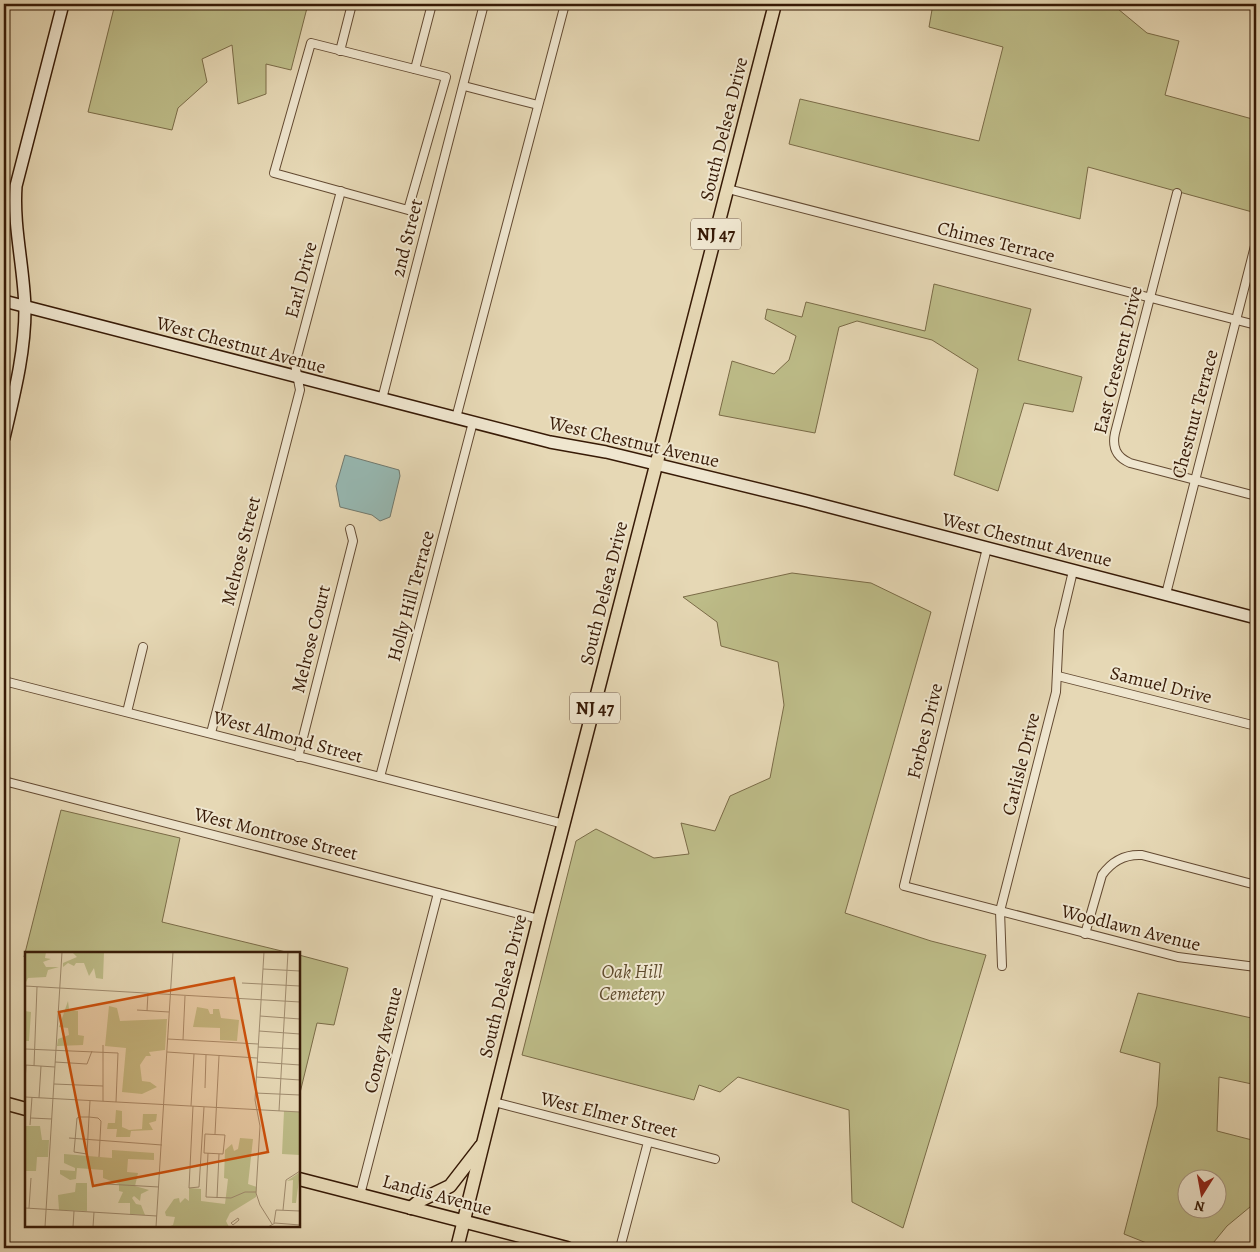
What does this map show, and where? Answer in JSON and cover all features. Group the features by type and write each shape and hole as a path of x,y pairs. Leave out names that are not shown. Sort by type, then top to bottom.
{"main road":[{"name":"South Delsea Drive","path":"464,1222 539,919 775,4"},
{"path":"4,1103 25,1109"},
{"path":"411,1208 419,1201 450,1186 485,1140"},
{"name":"Landis Avenue","path":"300,1179 566,1248"},
{"name":"NJ 47","path":"457,1248 464,1222"}],"street":[{"path":"4,438 5,425 22,352 24,306 15,213 16,186 63,4"},
{"path":"340,51 352,4"},
{"path":"415,69 432,4"},
{"name":"2nd Street","path":"382,399 484,4"},
{"path":"456,418 494,282 565,4"},
{"path":"311,43 340,51 446,77 408,210 274,173 311,43"},
{"path":"464,86 538,105"},
{"name":"Chimes Terrace","path":"728,189 1256,325"},
{"name":"Earl Drive","path":"298,377 295,364 342,191"},
{"name":"East Crescent Drive","path":"1177,193 1113,446 1118,454 1130,462 1194,479"},
{"name":"Chestnut Terrace","path":"1166,594 1256,242"},
{"name":"West Chestnut Avenue","path":"4,301 550,442 657,464 1256,618"},
{"name":"Melrose Street","path":"211,733 300,390 298,377"},
{"name":"Holly Hill Terrace","path":"380,777 473,422"},
{"path":"1194,479 1256,496"},
{"name":"Melrose Court","path":"298,757 353,541 350,529"},
{"name":"Forbes Drive","path":"939,895 904,886 986,548"},
{"name":"Carlisle Drive","path":"1002,966 1000,911 1051,716 1058,676 1059,630 1074,571"},
{"path":"126,712 143,647"},
{"name":"Samuel Drive","path":"1058,676 1256,726"},
{"name":"West Almond Street","path":"4,681 564,824"},
{"name":"West Montrose Street","path":"4,781 539,919"},
{"path":"1085,934 1102,875 1107,868 1125,857 1142,855 1256,885"},
{"name":"Coney Avenue","path":"360,1195 438,893"},
{"name":"Woodlawn Avenue","path":"939,895 1085,934 1193,960 1256,967"},
{"name":"West Elmer Street","path":"494,1102 715,1159"},
{"path":"620,1248 648,1142"}],"green space":[{"path":"115,4 308,4 291,70 266,64 266,94 238,104 232,45 202,59 207,82 178,108 172,130 88,112"},
{"path":"933,4 1112,4 1147,33 1179,41 1165,95 1256,120 1256,213 1088,167 1080,219 789,144 800,99 979,141 1003,47 929,27"},
{"path":"934,284 1031,309 1018,360 1082,377 1073,412 1024,403 998,491 954,475 978,369 932,340 857,321 839,327 815,433 719,415 732,361 774,374 789,360 796,336 765,319 767,309 802,317 806,302 925,331"},
{"name":"Oak Hill Cemetery","path":"792,573 871,583 931,612 845,913 931,941 986,955 903,1228 852,1202 849,1110 738,1077 720,1092 699,1085 694,1100 522,1055 576,841 596,829 654,858 689,854 681,823 715,831 730,796 770,778 784,705 778,662 721,646 717,622 683,597"},
{"path":"61,810 180,838 162,922 286,952 25,952"},
{"path":"300,955 348,968 334,1025 317,1023 300,1093"},
{"path":"1138,993 1256,1019 1256,1077 1252,1084 1219,1077 1217,1131 1256,1141 1256,1202 1227,1226 1209,1248 1159,1248 1124,1234 1157,1106 1160,1063 1120,1052"}],"water":[{"path":"345,455 399,470 400,476 390,517 380,521 372,515 340,507 336,486"}]}
